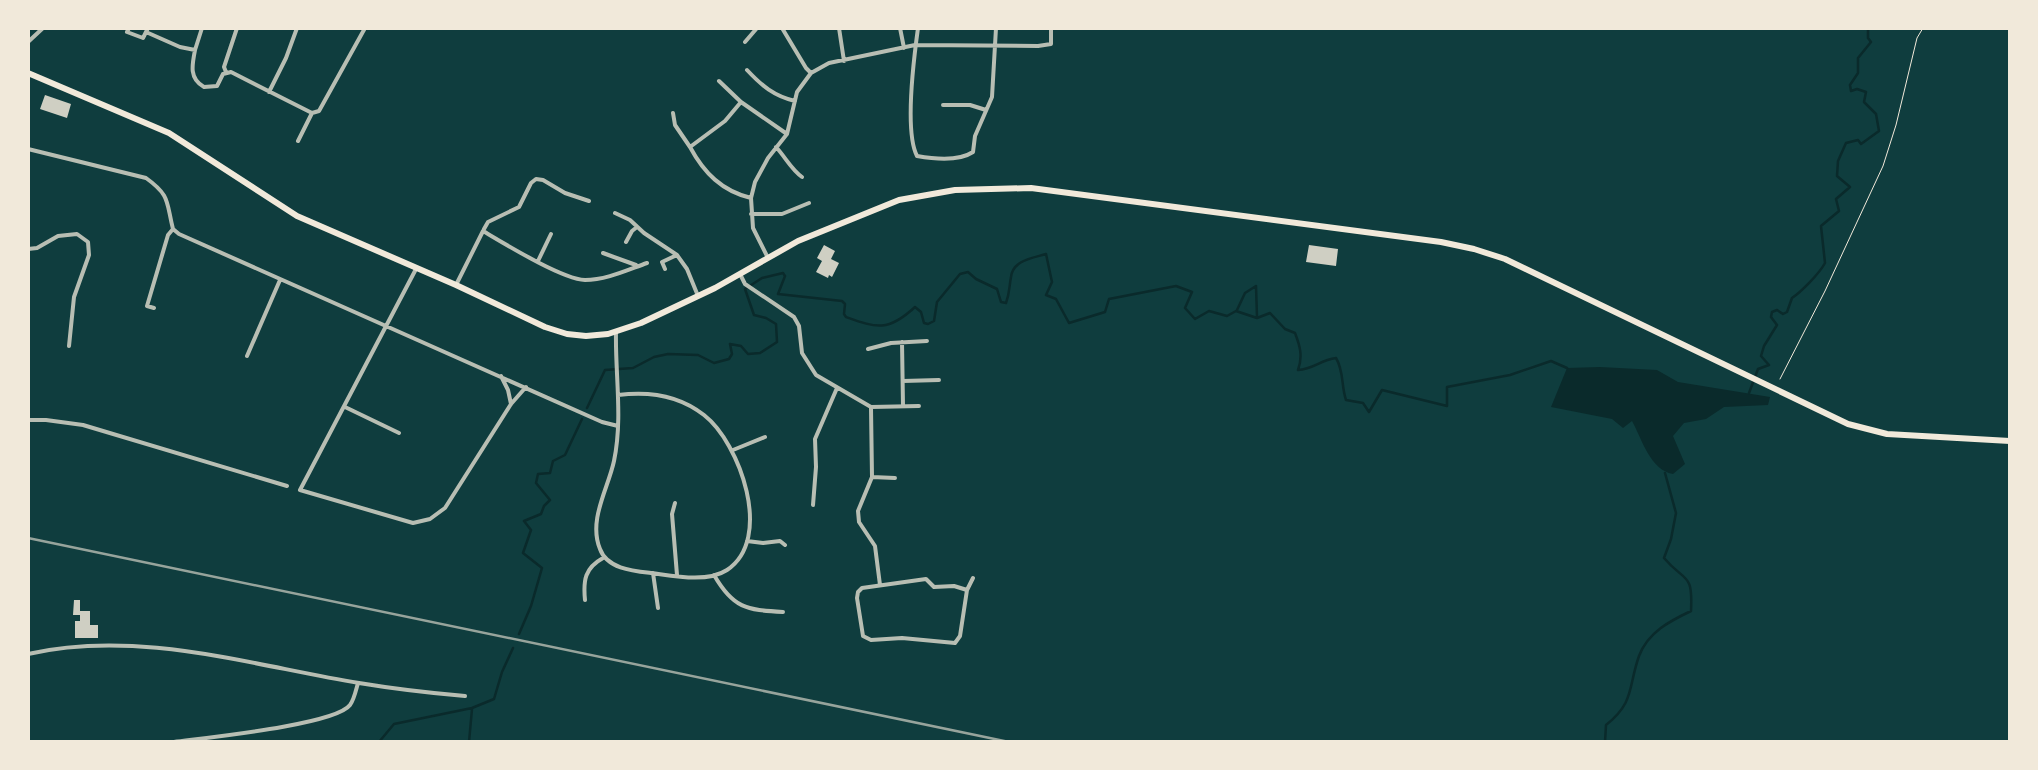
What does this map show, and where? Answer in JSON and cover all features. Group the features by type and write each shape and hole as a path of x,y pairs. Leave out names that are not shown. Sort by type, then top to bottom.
{"main road":[{"path":"28,72 169,133 297,216 567,334 616,332 641,324 798,242 899,200 955,190 1050,191 1390,234 1474,249 1506,259 1848,424 1923,438 2010,442"}],"street":[{"path":"28,42 42,28"},
{"path":"128,28 127,32 143,38 147,30 195,50"},
{"path":"202,28 192,69 198,84 210,88 217,86 226,72 237,28"},
{"path":"269,92 297,28"},
{"path":"226,72 312,113 319,111 364,28"},
{"path":"746,42 757,28"},
{"path":"782,28 812,73"},
{"path":"839,28 844,61"},
{"path":"900,28 904,48"},
{"path":"918,28 911,118 913,148 917,156 964,158 973,152 975,136 992,98 996,28"},
{"path":"768,258 753,228 751,198 755,182 787,134 801,84 812,73 830,63 916,45 1052,44 1051,28"},
{"path":"747,70 780,98 795,101"},
{"path":"719,81 741,102 787,134"},
{"path":"690,147 741,102"},
{"path":"943,105 970,105 986,110"},
{"path":"298,141 312,113"},
{"path":"673,113 690,147 722,188 751,198"},
{"path":"776,147 802,177"},
{"path":"28,149 146,178 161,189 168,200 172,229 147,306 154,308"},
{"path":"456,284 488,222 519,208 531,182 543,180 589,201"},
{"path":"751,214 782,214 809,202"},
{"path":"615,214 630,220 677,255 698,296"},
{"path":"626,242 637,227"},
{"path":"172,229 280,280 618,426"},
{"path":"483,231 582,280 606,277 647,262"},
{"path":"28,249 38,248 58,236 77,234 88,242 89,255 74,297 69,346"},
{"path":"538,261 552,234"},
{"path":"603,253 638,266"},
{"path":"666,269 662,262 677,255"},
{"path":"416,268 300,490 413,523 430,519 445,508 511,404 526,387"},
{"path":"740,274 749,287 794,317 802,353 816,375 871,407 919,406"},
{"path":"247,356 280,280"},
{"path":"616,332 618,426 614,458 599,510 598,547 604,558 627,569 694,577 727,570 742,554 750,511 733,450 721,430 684,402 648,394 618,395"},
{"path":"868,349 926,341"},
{"path":"902,342 903,406"},
{"path":"501,376 511,404"},
{"path":"903,380 938,380"},
{"path":"813,505 815,439 837,388"},
{"path":"345,407 400,433"},
{"path":"871,407 872,477 858,511 860,522 875,546 880,586"},
{"path":"28,420 84,425 287,486"},
{"path":"733,450 765,436"},
{"path":"872,477 895,478"},
{"path":"674,503 678,575"},
{"path":"747,541 780,541 784,546"},
{"path":"585,600 585,575 591,564 604,558"},
{"path":"926,570 926,578 934,587 967,590"},
{"path":"653,573 658,608"},
{"path":"714,575 739,606 783,612"},
{"path":"926,578 862,588 857,598 863,636 871,640 902,638 954,643 960,636 967,590 973,578"},
{"path":"28,652 63,646 150,646 358,683 465,696"},
{"path":"174,742 300,724 340,712 351,703 358,683"}],"path":[{"path":"1775,389 1884,166 1917,38 1923,28"}],"water":[{"path":"1567,368 1657,370 1678,382 1770,397 1768,405 1724,407 1706,419 1684,423 1673,436 1685,464 1673,474 1658,467 1632,421 1623,428 1612,419 1551,407"}],"building":[{"path":"45,95 71,104 67,118 40,109"},
{"path":"824,245 835,251 831,259 839,263 828,278 816,272 822,261 817,258"},
{"path":"1309,245 1338,249 1336,266 1306,262"},
{"path":"74,600 80,600 80,611 90,611 90,625 98,625 98,638 75,638 75,621 80,621 80,615 73,615"}],"waterway":[{"path":"1749,393 1758,369 1769,365 1761,356 1777,325 1772,312 1787,312 1792,298 1825,263 1821,226 1839,211 1836,199 1850,187 1837,176 1846,143 1858,140 1861,144 1879,131 1876,114 1864,102 1866,92 1851,91 1850,85 1858,73 1858,58 1871,42 1868,28"},
{"path":"587,408 605,370 633,368 668,354 698,355 714,363 729,359 730,344 741,346 748,354 760,353 777,342 776,324 754,315 745,289 762,278 783,273 778,294 842,301 846,317 866,324 889,324 915,307 928,324 934,321 937,302 960,274 968,272 997,289 1001,302 1006,303 1015,267 1046,254 1052,282 1046,295 1056,299 1069,323 1105,312 1109,299 1176,286 1192,292 1185,308 1195,319 1209,311 1227,316 1236,311 1257,318 1270,313 1285,329 1295,333 1300,351 1298,370 1336,358 1346,400 1363,403 1369,412 1382,390 1447,406 1447,387 1510,375 1551,361 1567,368"},
{"path":"1237,310 1245,293 1256,286 1257,317"},
{"path":"519,634 542,568 523,553 531,530 524,521 541,514 550,500 536,483 538,474 550,473 553,461 565,455 582,419"},
{"path":"1605,742 1606,725 1626,701 1639,656 1648,640 1660,628 1691,611 1689,583 1664,558 1676,513 1665,473"},
{"path":"379,742 394,724 472,708 494,699 513,648"},
{"path":"469,742 472,709"}],"railway":[{"path":"28,538 1009,742"}]}
